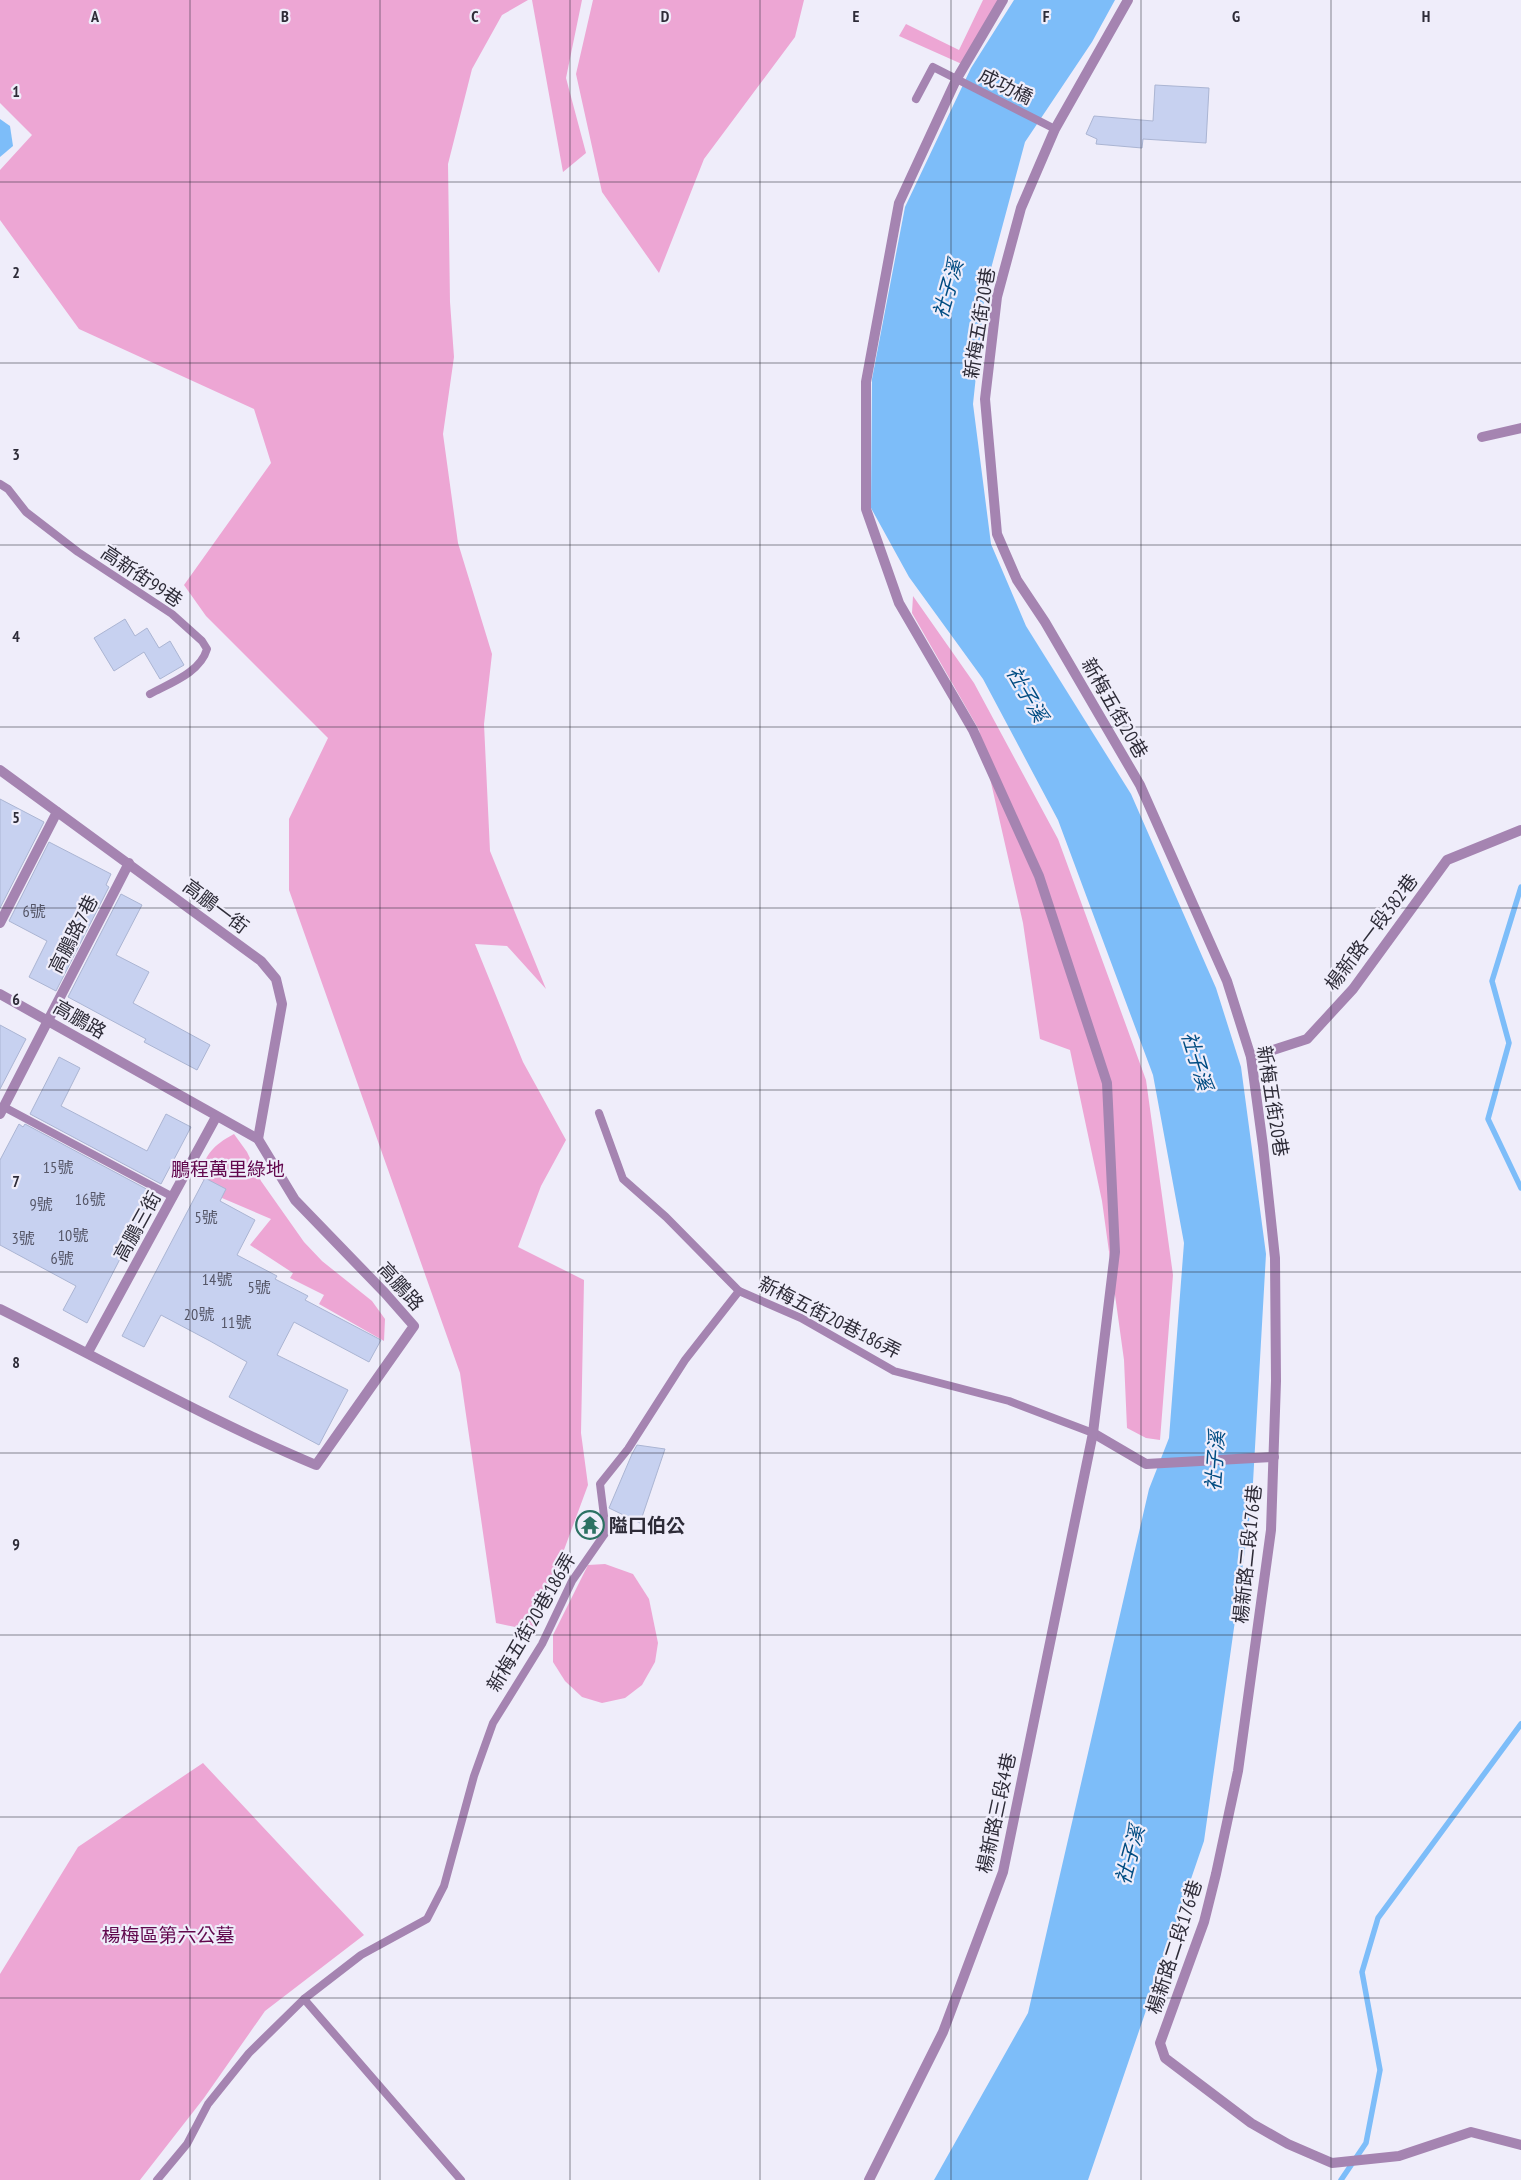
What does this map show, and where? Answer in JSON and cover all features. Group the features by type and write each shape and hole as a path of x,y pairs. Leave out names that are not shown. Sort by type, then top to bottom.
{"street":[{"name":"楊新路三段4巷","path":"869,2180 943,2032 1003,1872 1092,1433 1115,1252 1107,1083 1039,876 973,730 899,603 866,509 866,382 899,203 956,80 1003,0"},
{"name":"新梅五街20巷","path":"1128,0 1054,129 1021,208 997,297 985,399 997,534 1017,580 1045,622 1140,786 1227,980 1251,1057 1275,1258 1276,1382 1274,1458"},
{"path":"1482,437 1521,428"},
{"name":"高鵬一街","path":"0,770 261,961 276,979 282,1004 258,1139"},
{"path":"0,923 57,812"},
{"name":"楊新路一段382巷","path":"1251,1057 1307,1039 1353,989 1447,860 1521,830"},
{"name":"高鵬路7巷","path":"2,1110 129,863"},
{"name":"高鵬路","path":"0,994 258,1139 295,1200 385,1293 414,1326 316,1465 254,1440 88,1352 0,1309"},
{"name":"高鵬三街","path":"88,1352 216,1117"},
{"name":"新梅五街20巷186弄","path":"1092,1433 1146,1464 1274,1458"},
{"name":"楊新路二段176巷","path":"1274,1458 1271,1530 1238,1771 1204,1922 1160,2043 1165,2058 1251,2123 1288,2144 1332,2163 1399,2156 1471,2132 1521,2145"}],"lane":[{"name":"成功橋","path":"916,98 933,67 1054,129"},
{"name":"高新街99巷","path":"0,484 8,489 26,512 78,552 172,614 202,641 207,649 204,658 197,667 150,694"},
{"path":"2,1110 173,1197"},
{"path":"599,1113 623,1179 666,1217 739,1291"},
{"name":"新梅五街20巷186弄","path":"157,2180 186,2144 208,2104 249,2053 304,1998 361,1955 427,1919 444,1886 474,1776 493,1723 542,1644 572,1581 606,1532 600,1484 628,1448 685,1360 739,1291 801,1318 894,1371 1009,1401 1092,1433"},
{"path":"304,1998 462,2180"}],"green space":[{"path":"0,0 528,0 502,15 472,69 448,164 450,302 454,357 443,434 458,543 492,654 484,724 490,851 546,989 507,946 475,944 523,1062 566,1140 541,1186 518,1247 584,1280 581,1433 588,1485 534,1631 496,1623 460,1373 289,890 289,819 328,738 206,616 184,585 271,463 254,409 79,329 0,220 0,170 32,135 0,103"},
{"path":"532,0 582,0 566,78 586,153 563,172"},
{"path":"593,0 804,0 795,37 704,159 659,273 602,192 576,74"},
{"path":"983,0 1005,0 964,65 899,36 906,24 959,50"},
{"path":"913,596 974,683 1058,839 1146,1080 1173,1275 1160,1440 1146,1438 1127,1428 1124,1360 1102,1201 1070,1050 1040,1039 1023,923 979,730 912,613"},
{"name":"鵬程萬里綠地","path":"234,1134 247,1152 261,1181 304,1242 322,1261 372,1301 385,1319 384,1341 319,1304 324,1295 290,1278 293,1273 250,1245 271,1219 222,1198 199,1176 205,1161 215,1146"},
{"path":"605,1564 633,1574 649,1599 658,1643 655,1662 642,1685 625,1698 602,1703 582,1697 565,1681 553,1662 553,1635 588,1565"},
{"name":"楊梅區第六公墓","path":"203,1763 364,1935 265,2011 204,2098 140,2180 0,2180 0,1974 78,1847"}],"water":[{"path":"1014,0 1115,0 1092,42 1025,142 985,291 973,404 991,544 1026,626 1131,794 1216,988 1241,1067 1266,1254 1252,1500 1204,1841 1088,2180 934,2180 1028,2013 1149,1489 1169,1438 1184,1243 1153,1075 1058,820 983,679 909,577 871,508 872,379 905,207 971,68"},
{"path":"0,119 10,126 13,146 0,157"}],"building":[{"path":"1155,85 1209,88 1206,143 1143,139 1142,148 1096,144 1097,139 1086,134 1094,116 1153,121"},
{"path":"125,619 135,636 147,628 159,648 170,641 184,665 160,679 144,652 114,671 94,638"},
{"path":"0,799 44,822 0,908"},
{"path":"49,842 111,874 106,885 109,887 56,991 29,977 47,941 9,921"},
{"path":"121,894 142,905 116,955 149,972 133,1003 210,1045 197,1070 144,1042 146,1039 68,997"},
{"path":"0,1025 26,1039 0,1089"},
{"path":"59,1057 80,1068 61,1106 147,1151 166,1114 191,1127 161,1184 30,1114"},
{"path":"19,1124 23,1127 25,1124 154,1193 87,1323 63,1310 76,1286 0,1245 0,1160"},
{"path":"205,1178 226,1189 220,1201 255,1220 237,1255 277,1276 275,1279 308,1296 305,1300 381,1340 369,1362 294,1322 277,1355 348,1390 319,1445 229,1397 247,1362 210,1341 161,1315 144,1347 122,1336"},
{"path":"637,1445 665,1449 640,1523 609,1508"}],"waterway":[{"name":"社子溪","path":"1521,887 1492,981 1509,1043 1488,1119 1521,1188"},
{"name":"社子溪","path":"1341,2180 1366,2143 1380,2070 1362,1972 1378,1918 1521,1724"}],"place":[{"name":"隘口伯公","path":"590,1525"}]}
